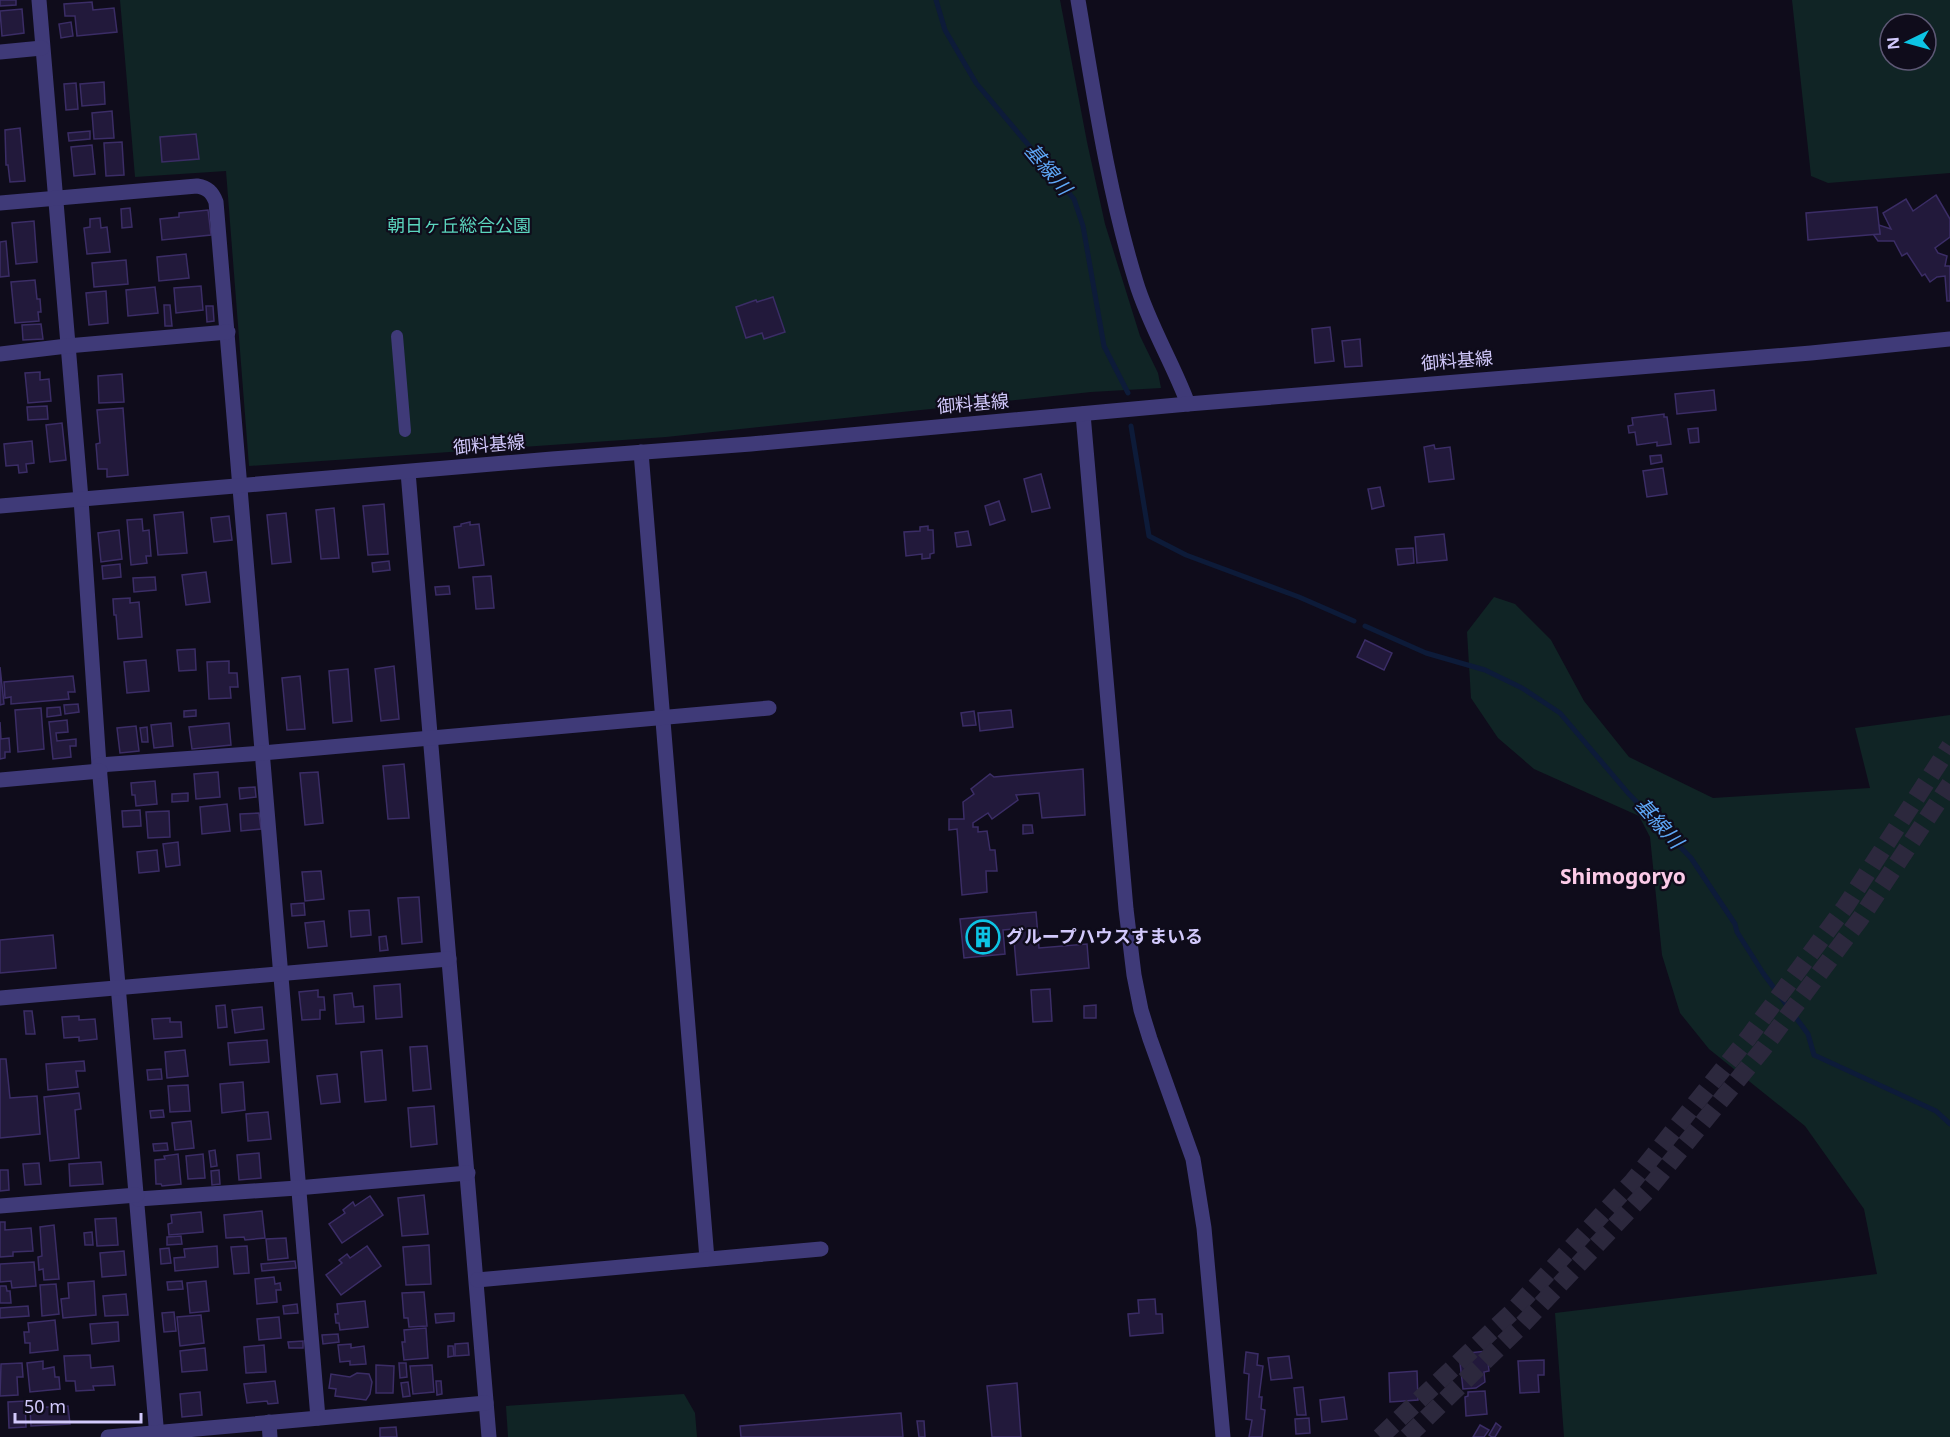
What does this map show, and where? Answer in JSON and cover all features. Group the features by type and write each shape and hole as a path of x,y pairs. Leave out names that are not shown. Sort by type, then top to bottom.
{"street":[{"path":"39,0 81,499 99,768 157,1435"},
{"path":"1078,0 1114,196 1136,283 1156,335 1176,372 1188,404"},
{"path":"0,52 42,48"},
{"path":"0,203 197,186 212,192 216,202 318,1418"},
{"path":"0,354 228,332"},
{"path":"397,336 405,431"},
{"name":"御料基線","path":"0,506 751,444 1950,339"},
{"path":"1083,414 1130,946 1141,1010 1193,1159 1204,1228 1223,1437"},
{"path":"640,452 707,1259"},
{"path":"408,472 489,1437"},
{"path":"0,780 99,768 769,708"},
{"path":"0,998 449,959"},
{"path":"0,1206 297,1188 468,1173"},
{"path":"477,1281 821,1249"},
{"path":"108,1437 270,1429 318,1418 486,1403"}],"green space":[{"name":"朝日ヶ丘総合公園","path":"120,0 1060,0 1105,224 1140,336 1158,373 1161,388 1091,392 666,437 249,466 226,171 135,177"},
{"path":"1792,0 1950,0 1950,173 1828,183 1811,176"},
{"path":"1494,597 1515,604 1551,640 1584,701 1629,757 1713,798 1870,788 1855,728 1950,715 1950,1437 1564,1437 1555,1313 1877,1274 1864,1209 1805,1126 1709,1049 1680,1013 1662,955 1650,837 1639,816 1534,769 1498,738 1471,698 1467,632"},
{"path":"684,1394 695,1413 697,1437 508,1437 506,1406"}],"building":[{"path":"0,0 16,0 16,5 0,6"},
{"path":"92,2 93,10 114,8 117,32 77,36 75,16 65,16 64,4"},
{"path":"22,9 24,33 2,36 0,11"},
{"path":"71,22 73,36 61,38 59,24"},
{"path":"104,82 105,104 82,106 80,84"},
{"path":"76,83 78,109 66,110 64,84"},
{"path":"112,111 114,138 94,139 92,113"},
{"path":"20,128 25,181 10,182 8,165 6,165 5,130"},
{"path":"90,131 90,139 69,141 68,133"},
{"path":"196,134 199,159 162,162 160,137"},
{"path":"122,142 124,175 106,176 104,143"},
{"path":"92,145 95,174 74,176 71,147"},
{"path":"1936,195 1950,219 1950,237 1935,248 1938,253 1947,256 1945,266 1950,266 1950,301 1947,301 1945,276 1937,277 1930,282 1925,274 1922,276 1907,253 1902,256 1894,241 1878,241 1873,234 1880,234 1879,225 1891,229 1883,213 1906,199 1913,211"},
{"path":"1877,207 1880,234 1808,240 1806,213"},
{"path":"130,208 132,227 122,228 121,209"},
{"path":"208,210 211,235 162,240 160,219 179,217 179,213"},
{"path":"100,218 101,228 107,227 110,252 87,254 84,228 90,227 90,219"},
{"path":"34,221 37,262 16,264 12,223"},
{"path":"6,241 9,276 0,277 0,242"},
{"path":"186,254 189,278 159,281 157,257"},
{"path":"126,260 128,284 94,287 92,263"},
{"path":"35,280 37,299 40,299 39,321 15,323 11,282"},
{"path":"201,286 203,310 176,313 174,288"},
{"path":"155,287 158,313 128,316 126,290"},
{"path":"106,291 108,323 89,325 86,293"},
{"path":"773,297 785,332 764,339 762,333 746,338 736,307"},
{"path":"164,305 170,305 172,326 165,326"},
{"path":"206,306 213,306 214,321 207,322"},
{"path":"41,324 43,339 23,340 22,325"},
{"path":"1330,327 1334,361 1315,363 1312,329"},
{"path":"1360,339 1362,366 1345,367 1342,341"},
{"path":"40,372 40,380 49,379 51,401 28,403 25,373"},
{"path":"122,374 124,402 99,403 98,376"},
{"path":"1714,390 1716,410 1677,414 1675,394"},
{"path":"47,406 48,419 28,420 27,407"},
{"path":"123,408 128,475 107,477 107,469 98,469 96,444 100,443 97,410"},
{"path":"1664,414 1664,417 1667,417 1671,444 1657,446 1657,442 1637,445 1635,432 1629,433 1628,426 1633,425 1632,418"},
{"path":"62,423 66,460 50,462 46,425"},
{"path":"1698,428 1699,442 1690,443 1688,429"},
{"path":"32,441 34,463 26,464 27,472 19,473 18,465 6,466 4,444"},
{"path":"1434,445 1435,449 1450,447 1454,479 1429,482 1424,447"},
{"path":"1661,455 1662,462 1651,464 1650,456"},
{"path":"1663,468 1667,494 1647,497 1643,471"},
{"path":"1041,474 1050,508 1032,512 1024,479"},
{"path":"1380,487 1384,506 1372,509 1368,489"},
{"path":"999,501 1005,520 990,525 985,506"},
{"path":"384,504 388,554 368,555 363,506"},
{"path":"334,508 339,558 321,559 316,510"},
{"path":"183,512 187,553 158,555 154,515"},
{"path":"286,513 291,562 272,564 267,515"},
{"path":"229,516 232,540 214,542 211,518"},
{"path":"142,519 143,531 149,530 151,556 146,556 147,563 131,565 127,520"},
{"path":"470,522 470,525 479,524 484,565 459,568 454,527"},
{"path":"928,526 928,530 933,530 934,553 930,554 930,558 922,559 922,554 906,556 904,532 920,531 920,527"},
{"path":"119,530 122,559 101,562 98,533"},
{"path":"968,531 971,545 957,547 955,533"},
{"path":"1444,534 1447,560 1417,563 1415,537"},
{"path":"1413,548 1414,563 1398,565 1396,549"},
{"path":"389,561 390,570 373,572 372,563"},
{"path":"120,564 121,577 103,579 102,566"},
{"path":"206,572 210,602 186,605 182,575"},
{"path":"491,576 494,608 476,609 473,577"},
{"path":"155,577 156,590 134,592 133,578"},
{"path":"449,586 450,594 436,595 435,587"},
{"path":"130,598 130,603 139,602 142,637 118,639 113,599"},
{"path":"1365,640 1392,653 1384,670 1357,657"},
{"path":"195,649 196,670 179,671 177,650"},
{"path":"146,660 149,691 127,693 124,662"},
{"path":"229,661 229,673 237,673 238,687 230,687 231,698 209,699 207,662"},
{"path":"394,666 399,719 381,721 375,669"},
{"path":"0,667 4,704 0,705"},
{"path":"348,669 352,721 333,723 329,671"},
{"path":"73,676 75,692 68,692 69,699 11,704 11,697 5,698 4,682"},
{"path":"300,676 305,729 287,730 282,678"},
{"path":"78,704 79,712 65,714 64,705"},
{"path":"60,707 61,715 47,717 47,708"},
{"path":"41,708 44,749 18,752 15,710"},
{"path":"196,710 196,716 184,717 184,711"},
{"path":"1011,710 1013,727 980,731 978,713"},
{"path":"974,711 976,725 963,726 961,713"},
{"path":"67,720 68,732 56,733 57,741 76,739 76,746 70,746 71,757 53,759 49,722"},
{"path":"0,722 1,739 9,738 10,752 5,752 5,758 0,759"},
{"path":"171,723 173,746 154,748 151,725"},
{"path":"229,723 231,745 192,749 189,727"},
{"path":"136,726 139,751 120,753 117,728"},
{"path":"147,727 148,742 142,742 140,728"},
{"path":"404,764 409,818 388,819 383,766"},
{"path":"1083,769 1085,815 1042,818 1039,793 1016,795 1018,800 992,819 988,813 973,823 973,827 978,827 978,832 987,831 990,850 995,850 997,871 986,871 987,892 962,895 957,829 949,830 949,819 964,819 963,802 974,794 971,789 990,774 994,777"},
{"path":"218,772 220,797 196,799 194,774"},
{"path":"318,772 323,823 305,825 300,773"},
{"path":"155,781 157,804 136,806 131,783"},
{"path":"255,787 256,797 240,799 239,788"},
{"path":"188,793 188,801 172,802 172,794"},
{"path":"227,804 230,831 202,834 200,807"},
{"path":"140,810 141,826 123,827 122,811"},
{"path":"169,811 170,837 148,838 146,812"},
{"path":"259,813 261,829 241,831 240,814"},
{"path":"1023,825 1032,825 1033,833 1023,834"},
{"path":"178,842 180,865 166,867 163,844"},
{"path":"157,850 159,871 139,873 137,852"},
{"path":"321,871 324,899 305,901 302,872"},
{"path":"419,897 422,942 402,944 398,898"},
{"path":"304,903 305,915 292,916 291,904"},
{"path":"369,910 371,935 351,937 349,911"},
{"name":"グループハウスすまいる","path":"1036,912 1039,948 1087,944 1089,968 1017,975 1013,929 1003,930 1005,954 964,958 960,919"},
{"path":"324,921 327,946 308,948 305,923"},
{"path":"53,935 56,968 0,973 0,940"},
{"path":"386,936 388,950 380,951 379,937"},
{"path":"400,984 402,1017 376,1019 374,986"},
{"path":"1050,989 1052,1021 1033,1022 1031,990"},
{"path":"318,990 318,997 324,997 325,1010 320,1010 320,1019 302,1020 299,992"},
{"path":"352,993 354,1007 363,1006 364,1022 336,1024 334,995"},
{"path":"225,1005 227,1027 218,1028 216,1006"},
{"path":"1096,1005 1096,1018 1084,1018 1084,1006"},
{"path":"262,1007 264,1029 235,1033 232,1010"},
{"path":"24,1011 32,1011 35,1034 26,1034"},
{"path":"79,1016 79,1020 95,1019 97,1039 79,1041 79,1037 64,1038 62,1017"},
{"path":"170,1018 170,1022 181,1022 182,1037 154,1039 152,1019"},
{"path":"267,1040 269,1062 230,1065 228,1043"},
{"path":"427,1046 431,1089 413,1091 410,1047"},
{"path":"185,1050 188,1076 167,1078 165,1052"},
{"path":"382,1050 386,1100 365,1102 361,1052"},
{"path":"0,1059 6,1059 10,1098 37,1096 40,1134 0,1138"},
{"path":"84,1061 85,1071 76,1071 78,1087 48,1090 46,1064"},
{"path":"161,1069 162,1079 148,1080 147,1070"},
{"path":"337,1074 340,1102 321,1104 317,1076"},
{"path":"243,1082 245,1110 222,1113 220,1084"},
{"path":"188,1085 190,1111 170,1112 168,1086"},
{"path":"79,1093 81,1109 75,1110 79,1158 50,1161 44,1097"},
{"path":"434,1106 437,1144 411,1147 408,1108"},
{"path":"163,1110 164,1117 151,1118 150,1111"},
{"path":"268,1112 271,1139 248,1141 246,1114"},
{"path":"191,1121 194,1148 175,1150 172,1123"},
{"path":"167,1143 168,1150 154,1151 153,1144"},
{"path":"215,1150 217,1166 211,1167 209,1151"},
{"path":"259,1153 261,1178 239,1180 237,1155"},
{"path":"178,1154 181,1184 162,1186 156,1184 155,1160"},
{"path":"203,1154 205,1178 188,1179 186,1156"},
{"path":"101,1162 103,1184 70,1186 69,1164"},
{"path":"39,1163 41,1184 25,1185 23,1164"},
{"path":"0,1170 8,1170 9,1190 0,1191"},
{"path":"219,1170 220,1184 212,1185 211,1171"},
{"path":"424,1195 428,1234 402,1236 398,1198"},
{"path":"370,1196 383,1215 342,1243 329,1224 345,1213 343,1210 353,1202 355,1206"},
{"path":"262,1211 265,1238 245,1240 244,1237 226,1238 224,1215"},
{"path":"201,1212 203,1232 169,1235 168,1224 172,1223 171,1215"},
{"path":"116,1218 118,1245 97,1246 95,1219"},
{"path":"0,1222 5,1222 5,1230 31,1228 33,1251 13,1252 13,1256 0,1257"},
{"path":"54,1225 59,1279 44,1280 43,1269 39,1270 38,1257 42,1256 40,1227"},
{"path":"92,1232 93,1245 85,1245 84,1233"},
{"path":"181,1236 182,1244 167,1245 167,1237"},
{"path":"286,1238 288,1258 268,1260 266,1239"},
{"path":"429,1245 431,1284 406,1285 403,1247"},
{"path":"217,1246 218,1267 175,1271 174,1258 185,1257 184,1249"},
{"path":"247,1246 249,1273 234,1274 231,1247"},
{"path":"367,1246 381,1266 341,1295 326,1275 342,1263 339,1260 347,1254 350,1258"},
{"path":"169,1248 171,1263 161,1264 160,1249"},
{"path":"124,1251 126,1275 102,1277 100,1253"},
{"path":"295,1261 296,1268 262,1271 261,1264"},
{"path":"34,1262 36,1286 12,1288 11,1281 0,1282 0,1264"},
{"path":"274,1277 275,1284 280,1283 281,1290 276,1290 277,1302 257,1304 255,1279"},
{"path":"94,1281 96,1315 63,1318 61,1299 69,1298 68,1283"},
{"path":"182,1281 183,1289 168,1290 167,1282"},
{"path":"206,1281 209,1311 190,1313 187,1283"},
{"path":"56,1284 59,1314 42,1316 40,1285"},
{"path":"0,1286 6,1286 7,1291 10,1291 11,1303 0,1303"},
{"path":"424,1292 427,1326 409,1327 408,1318 404,1318 402,1293"},
{"path":"126,1294 128,1315 105,1316 103,1296"},
{"path":"1155,1299 1156,1314 1162,1314 1163,1333 1130,1336 1128,1314 1139,1313 1138,1300"},
{"path":"365,1301 368,1327 340,1330 339,1323 336,1323 337,1304"},
{"path":"297,1304 298,1313 284,1314 283,1306"},
{"path":"28,1306 29,1316 0,1318 0,1308"},
{"path":"174,1312 176,1331 164,1332 162,1313"},
{"path":"454,1313 454,1321 436,1323 435,1314"},
{"path":"201,1315 204,1343 180,1346 177,1317"},
{"path":"279,1317 281,1338 259,1340 257,1319"},
{"path":"55,1320 58,1350 30,1353 30,1343 25,1343 24,1332 29,1332 28,1323"},
{"path":"118,1322 119,1341 92,1344 90,1324"},
{"path":"426,1328 428,1358 404,1360 402,1342 405,1342 404,1330"},
{"path":"338,1334 339,1342 323,1344 322,1335"},
{"path":"303,1341 303,1348 289,1348 288,1342"},
{"path":"468,1343 469,1355 455,1356 455,1344"},
{"path":"351,1344 351,1348 364,1346 366,1364 350,1365 350,1361 340,1362 338,1345"},
{"path":"264,1345 266,1372 246,1373 244,1347"},
{"path":"448,1346 453,1346 454,1356 448,1357"},
{"path":"205,1348 207,1370 182,1372 180,1351"},
{"path":"1487,1351 1489,1371 1484,1372 1485,1382 1476,1388 1463,1389 1459,1354"},
{"path":"1246,1352 1258,1354 1257,1365 1263,1366 1259,1397 1262,1397 1261,1409 1265,1410 1262,1437 1249,1437 1252,1420 1246,1419 1249,1374 1244,1373"},
{"path":"90,1355 91,1368 113,1366 115,1385 93,1386 94,1390 76,1391 75,1381 66,1381 64,1356"},
{"path":"1289,1356 1292,1378 1271,1380 1268,1358"},
{"path":"1544,1360 1544,1375 1538,1375 1539,1392 1520,1393 1518,1361"},
{"path":"43,1361 43,1369 54,1367 55,1377 59,1377 60,1389 30,1392 27,1363"},
{"path":"22,1363 23,1377 17,1377 18,1395 0,1396 1,1364"},
{"path":"399,1363 406,1363 407,1377 400,1378"},
{"path":"376,1365 394,1366 393,1393 376,1393"},
{"path":"432,1365 434,1392 413,1394 410,1366"},
{"path":"1417,1371 1418,1400 1390,1402 1389,1373"},
{"path":"357,1373 369,1374 372,1382 370,1394 366,1400 335,1396 336,1389 329,1388 331,1374 350,1377"},
{"path":"275,1381 278,1403 268,1404 267,1401 247,1403 244,1384"},
{"path":"436,1381 441,1381 442,1394 437,1395"},
{"path":"408,1382 410,1396 403,1397 401,1383"},
{"path":"1017,1383 1021,1437 992,1437 987,1386"},
{"path":"1303,1387 1306,1415 1297,1415 1294,1388"},
{"path":"1485,1391 1487,1414 1466,1416 1465,1397 1468,1396 1468,1392"},
{"path":"200,1392 202,1415 182,1417 180,1394"},
{"path":"1344,1397 1347,1419 1322,1422 1320,1400"},
{"path":"25,1401 26,1427 9,1428 8,1402"},
{"path":"68,1406 70,1424 31,1426 30,1408"},
{"path":"901,1413 903,1437 741,1437 740,1426"},
{"path":"1309,1418 1310,1433 1296,1434 1295,1419"},
{"path":"917,1421 924,1421 925,1437 919,1437"},
{"path":"1496,1423 1501,1427 1495,1437 1492,1437 1489,1435"},
{"path":"1480,1425 1489,1430 1484,1437 1473,1437"},
{"path":"396,1427 397,1437 380,1437 380,1428"}],"waterway":[{"name":"基線川","path":"936,0 945,30 976,83 1074,199 1083,226 1104,346 1128,393"},
{"name":"基線川","path":"1131,426 1149,536 1186,555 1299,597 1354,621"},
{"name":"基線川","path":"1365,626 1426,653 1485,670 1522,688 1560,713 1628,793 1691,858 1735,924 1737,932 1763,973 1808,1034 1814,1055 1936,1111 1950,1124"}],"tunnel":[{"path":"1380,1437 1511,1313 1633,1181 1748,1038 1845,907 1950,746"},
{"path":"1407,1437 1522,1325 1646,1192 1762,1050 1860,919 1950,784"}],"place":[{"name":"グループハウスすまいる","path":"983,937"}],"district":[{"name":"Shimogoryo","path":"1623,877"}]}
